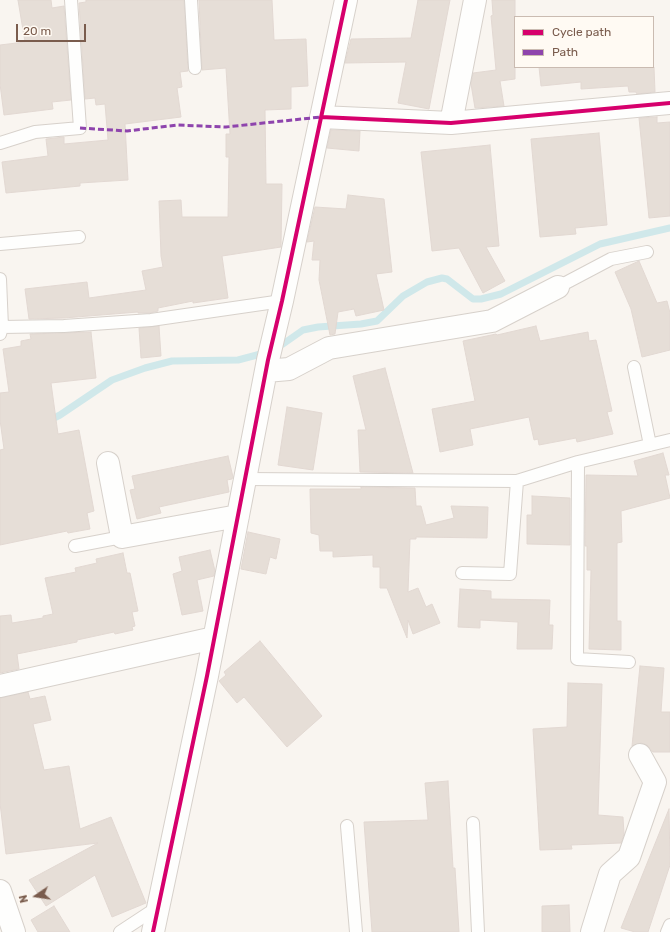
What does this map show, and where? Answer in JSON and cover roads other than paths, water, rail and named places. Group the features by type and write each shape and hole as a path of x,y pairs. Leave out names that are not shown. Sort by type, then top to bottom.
{"street":[{"path":"153,932 214,638 267,366 346,0"},
{"path":"451,123 475,0"},
{"path":"321,117 451,123 670,104"},
{"path":"267,366 289,369 329,348 492,321 558,287"},
{"path":"108,463 122,537 238,516"},
{"path":"0,686 214,638"},
{"path":"592,932 610,874 629,857 655,782 640,755"},
{"path":"0,891 14,932"}],"lane":[{"path":"0,143 35,132 80,128 71,0"},
{"path":"191,0 195,68"},
{"path":"0,244 79,237"},
{"path":"558,287 611,259 647,252"},
{"path":"0,279 1,330 151,320 282,301"},
{"path":"634,367 650,445"},
{"path":"246,479 517,481 578,462 670,440"},
{"path":"578,462 577,659 629,662"},
{"path":"462,573 510,574 517,481"},
{"path":"75,546 122,537"},
{"path":"472,822 478,932"},
{"path":"347,826 356,932"},
{"path":"120,932 158,907"},
{"path":"667,932 670,925"}],"waterway":[{"path":"48,421 60,415 112,380 145,368 172,361 238,360 257,355 283,344 303,330 377,321 403,296 427,282 442,278 447,279 473,299 481,299 501,294 600,244 670,228"}]}
